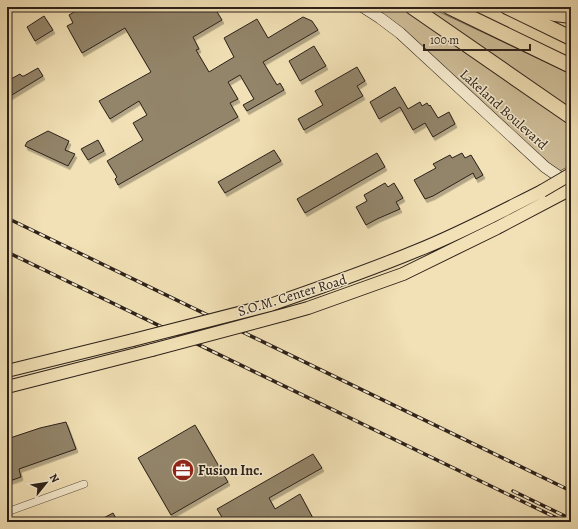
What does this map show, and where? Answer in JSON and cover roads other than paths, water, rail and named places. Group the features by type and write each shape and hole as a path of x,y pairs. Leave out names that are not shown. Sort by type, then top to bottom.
{"highway":[{"path":"412,7 571,117"},
{"path":"450,7 571,66"},
{"path":"507,7 571,38"},
{"path":"531,7 555,14 571,16"}],"main road":[{"name":"S.O.M. Center Road","path":"7,371 270,305 370,270 418,251 542,191 571,174"},
{"name":"S.O.M. Center Road","path":"7,386 152,350 308,308 403,274 571,189"}],"street":[{"name":"Lakeland Boulevard","path":"363,7 400,34 545,167 571,186"},
{"path":"7,512 84,484"}],"railway":[{"path":"7,218 571,491"},
{"path":"7,252 565,522"},
{"path":"513,491 571,519"}],"place":[{"name":"Fusion Inc.","path":"183,470"}]}
